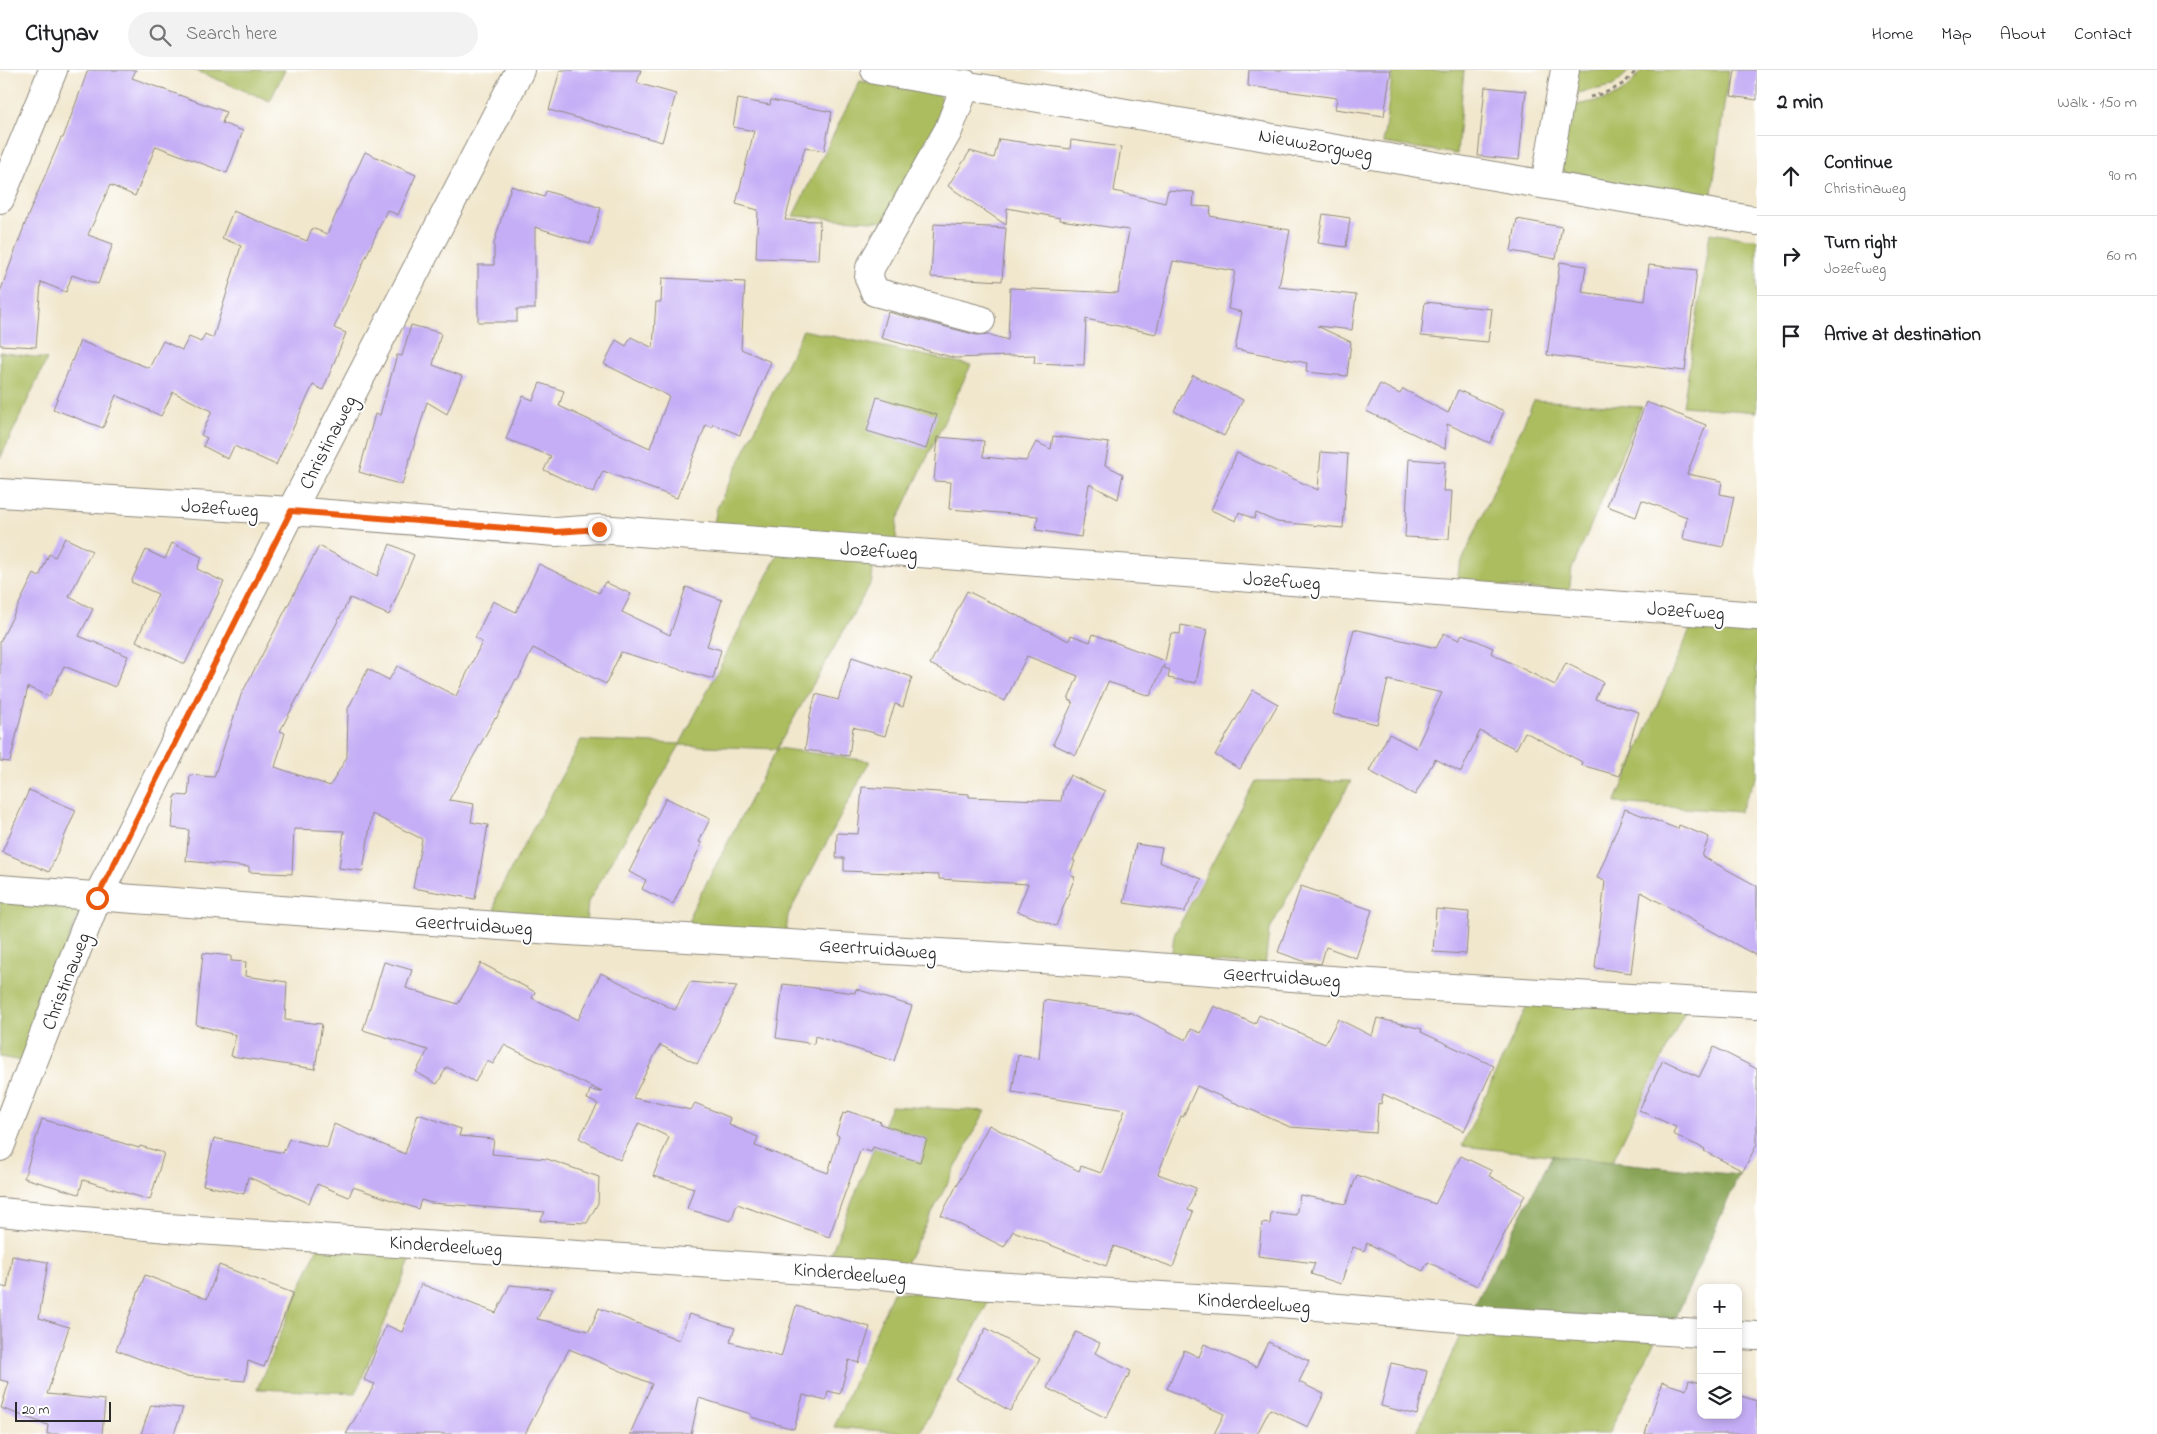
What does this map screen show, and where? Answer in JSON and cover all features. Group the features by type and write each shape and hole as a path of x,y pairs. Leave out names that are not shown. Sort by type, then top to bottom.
{"street":[{"path":"0,199 53,70"},
{"name":"Christinaweg","path":"0,1147 97,898 291,511 520,70"},
{"name":"Nieuwzorgweg","path":"875,70 966,84 1757,221"},
{"path":"1545,184 1566,70"},
{"path":"966,84 948,131 870,268 868,278 875,292 981,320"},
{"name":"Jozefweg","path":"0,493 291,511 556,532 599,529 1757,616"},
{"name":"Geertruidaweg","path":"0,889 97,898 542,929 1075,961 1399,985 1757,1005"},
{"name":"Kinderdeelweg","path":"0,1212 168,1228 872,1274 975,1286 1280,1304 1493,1321 1697,1333"},
{"path":"1742,1335 1757,1336"}],"path":[{"path":"1560,103 1607,93 1631,78 1636,70"}],"green space":[{"path":"194,70 285,70 270,101"},
{"path":"1393,70 1464,70 1457,154 1383,143"},
{"path":"1577,70 1630,70 1613,86 1572,94"},
{"path":"1641,70 1729,70 1711,200 1565,174 1561,167 1570,107 1608,99 1617,95 1629,86"},
{"path":"860,81 938,94 944,104 941,128 887,222 793,216"},
{"path":"1710,233 1757,240 1757,412 1683,406"},
{"path":"803,330 971,365 897,521 896,543 713,529 717,508"},
{"path":"0,352 47,359 0,459"},
{"path":"1534,400 1642,407 1572,569 1569,592 1457,583 1459,568"},
{"path":"779,552 874,558 872,581 777,748 870,761 788,915 786,934 689,931 691,912 777,749 680,745 588,902 586,923 494,917 496,897 581,740 680,744"},
{"path":"1693,622 1757,625 1757,775 1739,812 1615,803"},
{"path":"1256,781 1351,781 1269,931 1265,966 1171,958 1174,935"},
{"path":"0,902 71,908 79,913 21,1061 0,1057"},
{"path":"1528,1004 1686,1009 1612,1162 1462,1146"},
{"path":"891,1106 985,1111 904,1267 828,1261"},
{"path":"1552,1156 1739,1175 1674,1322 1472,1309"},
{"path":"318,1246 414,1251 356,1393 257,1389"},
{"path":"893,1292 991,1297 919,1434 834,1427"},
{"path":"1463,1329 1655,1341 1608,1434 1416,1434"}],"building":[{"path":"88,70 136,70 132,78 226,112 222,123 243,131 227,173 156,146 135,196 110,185 88,235 113,244 98,284 72,275 66,292 41,282 36,347 0,345 0,292 29,213 61,138 63,138"},
{"path":"560,70 641,70 637,83 676,94 662,142 549,110"},
{"path":"1249,70 1391,70 1384,116 1335,109 1337,98 1248,86"},
{"path":"1735,70 1757,70 1757,100 1731,96"},
{"path":"1485,87 1526,91 1519,160 1478,156"},
{"path":"738,99 770,105 771,100 832,112 824,151 805,147 785,220 820,221 818,260 756,258 758,210 736,204 754,131 733,127"},
{"path":"999,139 1070,149 1071,140 1121,147 1114,191 1165,203 1168,190 1194,192 1193,206 1211,207 1210,216 1290,230 1279,287 1356,295 1352,330 1317,326 1351,342 1347,376 1306,372 1307,363 1235,349 1242,312 1228,309 1235,271 1173,261 1156,334 1086,319 1084,365 1034,363 1035,355 955,358 881,338 888,312 977,335 987,334 1008,340 1010,288 1118,293 1129,230 1060,220 1060,218 1007,208 1006,225 948,186 970,151 994,158"},
{"path":"365,152 416,175 398,215 387,210 334,328 346,333 323,390 313,385 276,465 234,446 228,459 203,446 207,438 201,435 212,411 173,392 161,416 116,395 103,428 53,409 80,341 149,368 163,341 182,350 189,337 201,342 205,334 213,338 241,246 222,238 233,211 307,241 312,228 327,234"},
{"path":"511,186 544,197 546,191 601,208 590,244 535,227 535,309 517,309 517,322 478,322 478,265 494,265 494,243"},
{"path":"1323,214 1350,218 1346,247 1318,243"},
{"path":"1517,219 1562,227 1556,259 1511,251"},
{"path":"934,224 1006,228 1002,281 931,277"},
{"path":"1560,262 1586,266 1582,292 1645,301 1649,265 1697,270 1685,371 1547,355"},
{"path":"662,278 745,282 741,349 771,362 740,435 713,424 712,427 706,425 677,498 603,471 593,493 544,470 551,456 506,439 523,396 533,400 540,383 564,391 559,406 650,448 669,396 604,364 616,340 626,346 631,337 653,348 656,302 661,302"},
{"path":"1425,302 1492,309 1488,342 1421,336"},
{"path":"411,325 441,333 433,365 462,376 447,414 427,402 402,485 359,472 375,414 380,415 397,355 402,356"},
{"path":"1193,375 1243,400 1224,436 1174,411"},
{"path":"1380,384 1400,394 1403,389 1448,413 1458,390 1504,411 1490,443 1447,424 1445,449 1366,411"},
{"path":"877,397 937,415 926,449 867,431"},
{"path":"1646,402 1706,425 1687,474 1722,481 1720,494 1734,497 1723,547 1683,539 1687,517 1642,500 1636,517 1607,506"},
{"path":"1053,436 1109,443 1105,465 1123,474 1118,499 1089,484 1081,537 1036,530 1038,516 949,509 951,482 934,481 938,437 984,441 983,457 1026,461 1036,442 1051,449"},
{"path":"1321,452 1348,454 1343,528 1277,522 1256,513 1254,519 1239,512 1236,521 1211,510 1237,453 1318,490"},
{"path":"1409,459 1445,462 1443,491 1452,491 1449,539 1405,537"},
{"path":"65,538 92,551 69,597 93,609 79,636 128,656 115,687 64,666 49,697 28,687 10,762 0,761 0,642 34,574 39,577 49,554 55,557"},
{"path":"172,543 202,557 197,569 224,582 185,664 136,641 158,594 131,582 146,550 165,559"},
{"path":"390,544 414,555 389,615 350,598 280,731 285,733 275,767 330,786 347,757 348,709 368,669 389,680 397,666 456,696 482,642 475,638 493,601 516,612 539,564 599,593 605,582 631,594 622,612 670,635 686,587 722,600 707,646 721,650 713,679 621,652 606,684 533,648 518,680 516,679 496,719 449,800 474,804 471,822 488,825 475,899 413,888 422,839 372,814 363,871 339,868 344,831 294,829 292,874 249,872 249,867 186,861 189,830 172,828 175,795 188,796 190,775 214,777 241,695 319,546 377,576"},
{"path":"967,591 1069,641 1071,635 1090,642 1093,634 1165,661 1171,633 1180,634 1181,625 1207,630 1196,683 1168,678 1170,670 1164,668 1164,665 1150,696 1108,682 1076,755 1053,744 1073,702 1068,700 1078,676 1027,656 1005,701 930,664"},
{"path":"1354,629 1436,648 1444,633 1459,640 1462,634 1493,648 1491,653 1555,685 1566,663 1603,682 1595,699 1639,712 1620,776 1581,765 1582,762 1525,732 1516,749 1480,731 1461,772 1435,759 1415,795 1369,771 1389,734 1416,748 1442,693 1388,680 1377,724 1333,714"},
{"path":"852,657 912,677 903,707 895,704 885,736 853,727 849,756 805,750 810,715 816,694 838,700"},
{"path":"1253,690 1278,704 1240,769 1215,755"},
{"path":"1070,775 1105,791 1073,860 1075,861 1070,874 1075,877 1056,926 1017,911 1028,884 939,879 939,875 844,871 844,858 836,858 837,833 858,834 862,787 969,794 969,797 1061,801 1063,790"},
{"path":"29,790 76,810 49,872 2,852"},
{"path":"666,798 710,819 699,842 702,843 673,904 642,889 646,880 629,872"},
{"path":"1625,809 1678,829 1679,825 1709,837 1702,856 1757,886 1757,956 1641,892 1631,973 1595,968 1605,881 1597,878"},
{"path":"1136,844 1162,848 1159,862 1202,879 1184,912 1124,903"},
{"path":"1301,886 1372,910 1356,958 1326,947 1321,964 1306,962 1278,952"},
{"path":"1436,909 1469,912 1466,954 1433,952"},
{"path":"203,953 231,956 231,961 246,962 245,976 287,982 285,1020 322,1024 315,1069 231,1056 236,1035 196,1025"},
{"path":"384,962 412,970 406,988 458,1004 481,963 535,992 532,998 578,1020 601,973 675,1010 690,982 737,986 697,1064 660,1045 633,1098 691,1110 695,1103 731,1118 729,1125 758,1137 755,1146 828,1173 839,1136 836,1134 843,1113 846,1114 847,1111 927,1139 920,1162 873,1147 871,1152 861,1149 829,1237 737,1204 731,1221 687,1209 694,1188 653,1176 669,1137 639,1123 620,1160 579,1138 598,1104 587,1099 590,1090 602,1092 504,1045 493,1064 487,1061 475,1082 447,1067 437,1084 416,1072 428,1050 363,1030"},
{"path":"783,984 855,993 856,989 912,1006 894,1061 815,1036 814,1044 776,1038"},
{"path":"1044,1000 1132,1013 1186,1040 1191,1029 1201,1033 1214,1006 1255,1024 1259,1015 1325,1044 1338,1019 1372,1036 1377,1018 1422,1029 1421,1032 1494,1066 1464,1131 1383,1094 1381,1104 1378,1103 1376,1133 1290,1127 1197,1086 1183,1117 1181,1116 1158,1174 1196,1188 1188,1210 1193,1212 1173,1267 1114,1246 1106,1266 1013,1231 1004,1247 941,1215 989,1125 1079,1171 1081,1166 1101,1173 1125,1110 1012,1092 1018,1055 1039,1059"},
{"path":"1714,1047 1757,1069 1757,1144 1743,1171 1704,1151 1705,1149 1673,1134 1676,1127 1639,1110 1663,1060 1699,1077"},
{"path":"418,1114 461,1129 459,1136 494,1139 492,1154 547,1159 599,1177 598,1203 587,1223 540,1221 545,1212 431,1203 421,1200 418,1209 353,1187 349,1197 317,1184 309,1203 248,1177 244,1194 203,1185 214,1138 283,1153 289,1139 327,1148 334,1124 405,1154"},
{"path":"42,1119 139,1148 140,1146 164,1153 150,1200 83,1180 79,1194 24,1178"},
{"path":"1461,1156 1492,1171 1489,1176 1525,1195 1477,1286 1428,1262 1423,1271 1367,1243 1364,1251 1353,1247 1341,1284 1311,1274 1315,1263 1258,1256 1262,1223 1270,1224 1271,1212 1296,1215 1300,1195 1346,1204 1357,1175 1435,1204"},
{"path":"12,1256 48,1262 39,1318 69,1327 47,1394 105,1400 102,1434 47,1434 48,1425 1,1408 9,1382 0,1380 0,1286 7,1288"},
{"path":"219,1265 293,1293 264,1367 248,1361 245,1381 185,1376 116,1350 145,1275 207,1299"},
{"path":"421,1284 496,1313 510,1285 553,1289 537,1319 589,1331 599,1308 679,1340 689,1314 735,1328 730,1342 781,1357 796,1306 870,1327 859,1363 849,1360 840,1394 828,1391 826,1401 803,1395 794,1429 751,1417 751,1414 699,1398 691,1434 630,1434 652,1384 569,1349 525,1434 346,1434 375,1384 364,1380 386,1325 402,1332"},
{"path":"986,1328 1040,1359 1010,1411 956,1380"},
{"path":"1076,1332 1100,1343 1095,1353 1131,1371 1106,1418 1047,1388"},
{"path":"1268,1342 1309,1361 1299,1382 1324,1394 1308,1427 1270,1409 1257,1434 1214,1434 1224,1414 1167,1389 1184,1350 1199,1357 1204,1344 1256,1367"},
{"path":"1391,1363 1427,1371 1417,1415 1381,1406"},
{"path":"1689,1380 1697,1382 1697,1419 1742,1419 1742,1396 1757,1401 1757,1434 1645,1434 1662,1382 1686,1390"},
{"path":"151,1405 183,1408 174,1434 141,1434"}],"route":[{"path":"97,898 291,511 556,532 599,529"}]}
